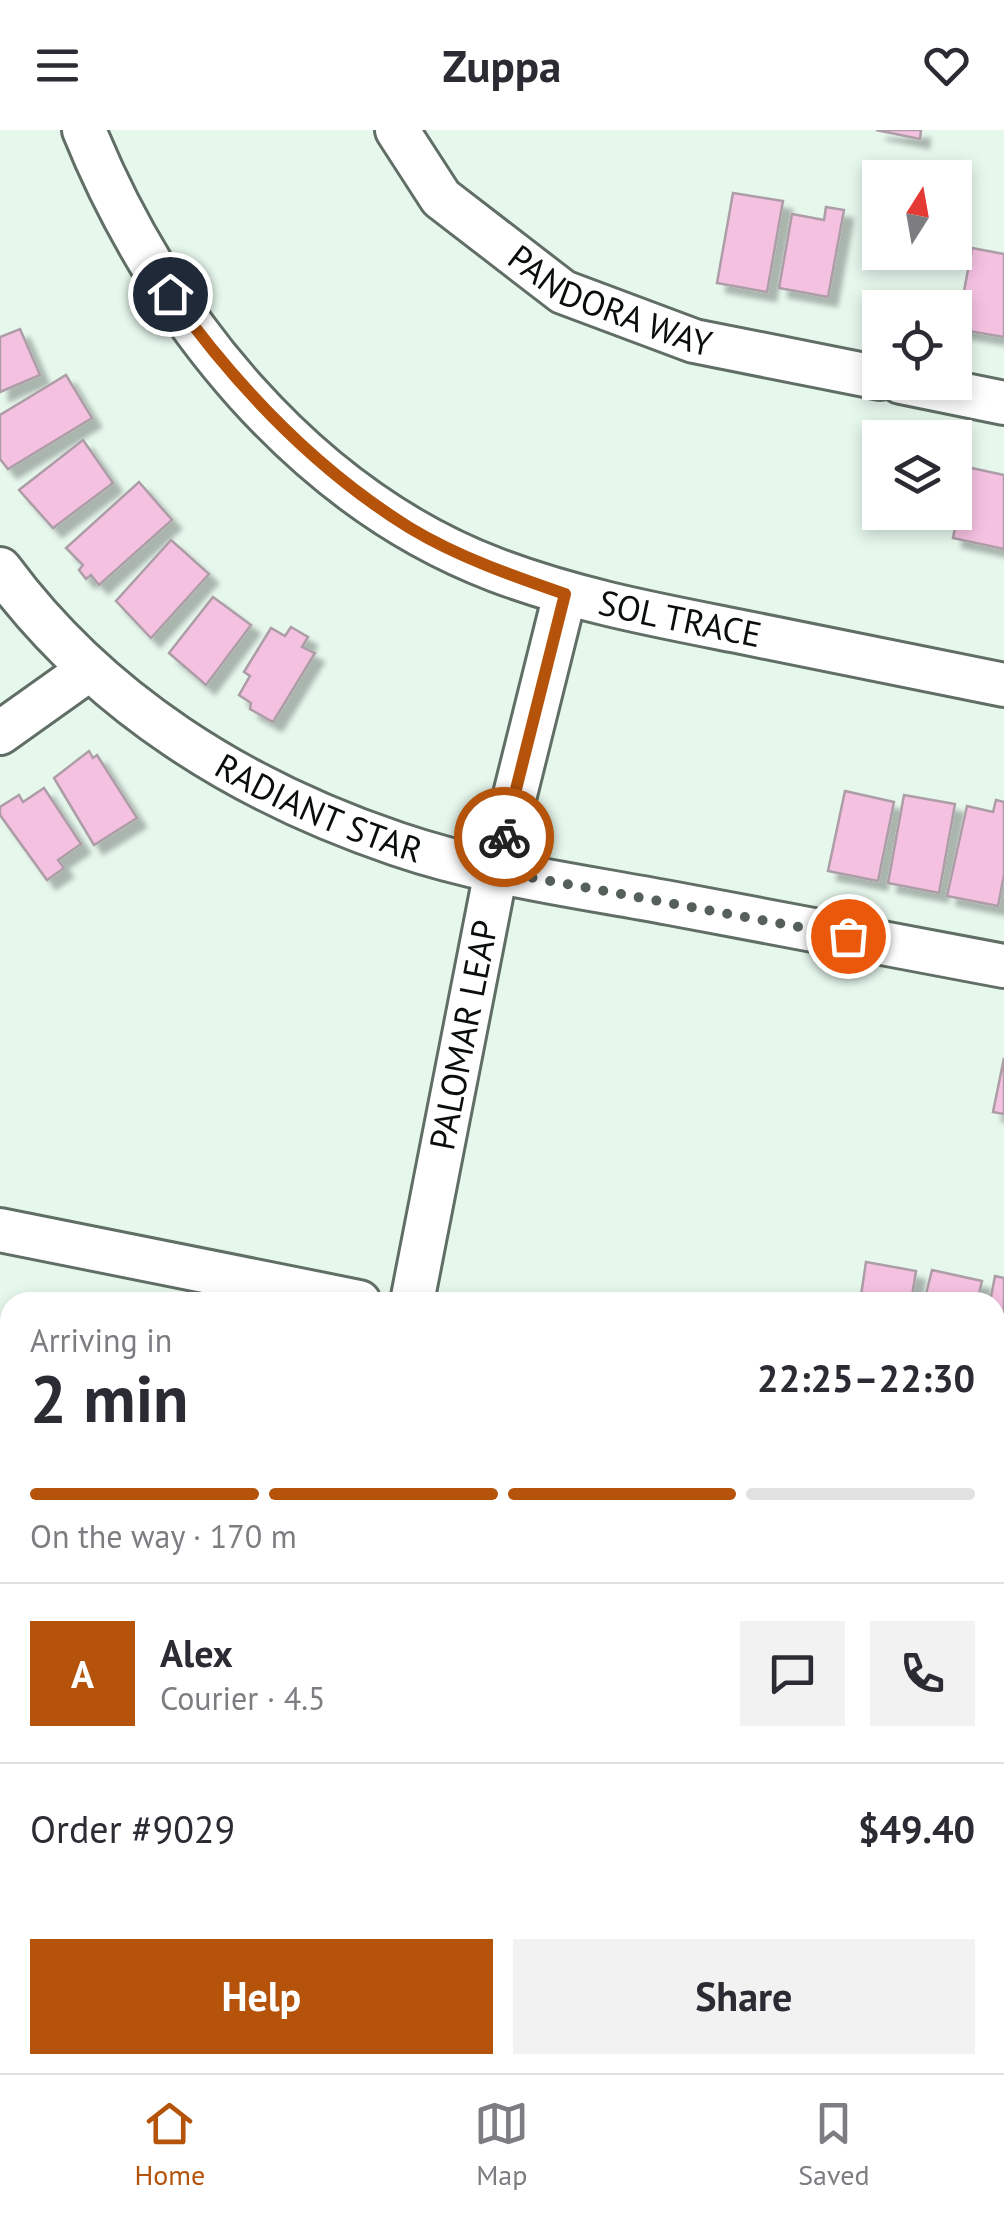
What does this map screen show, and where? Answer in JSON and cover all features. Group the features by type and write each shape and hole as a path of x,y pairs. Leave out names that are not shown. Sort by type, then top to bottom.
{"street":[{"name":"SOL TRACE","path":"84,130 152,269 206,344 271,418 327,468 412,529 492,568 565,594 1004,685"},
{"name":"PANDORA WAY","path":"398,130 442,198 563,292 694,341 862,374"},
{"path":"972,396 1004,403"},
{"name":"RADIANT STAR","path":"0,569 87,670 143,716 228,770 306,808 398,844 496,871 1004,966"},
{"name":"PALOMAR LEAP","path":"414,1292 496,871 565,594"},
{"path":"0,733 87,670"},
{"path":"0,1230 308,1292"}],"building":[{"path":"876,130 921,130 920,139"},
{"path":"733,193 783,201 767,292 717,283"},
{"path":"826,207 844,210 828,297 779,288 792,214 824,220"},
{"path":"972,248 1004,254 1004,337 972,332 972,290 964,290 968,270 972,270"},
{"path":"20,329 40,375 0,392 0,337"},
{"path":"66,375 92,418 8,469 0,459 0,415"},
{"path":"83,440 113,483 53,528 19,490"},
{"path":"972,468 1004,475 1004,549 953,538 955,530 972,530"},
{"path":"139,482 172,520 99,585 91,575 86,579 79,570 83,565 66,548"},
{"path":"171,540 209,574 151,638 116,601"},
{"path":"213,597 251,625 206,685 169,653"},
{"path":"291,627 308,637 302,647 315,653 273,722 250,709 251,703 239,695 250,676 244,672 271,628 285,636"},
{"path":"89,751 93,758 97,755 137,818 94,845 54,778"},
{"path":"44,788 81,844 58,860 64,868 47,880 0,815 0,807 19,795 23,802"},
{"path":"845,791 894,802 878,881 828,871"},
{"path":"904,795 955,804 939,893 888,883"},
{"path":"996,800 1004,802 1004,875 998,906 947,896 967,806 993,812"},
{"path":"1004,1058 1004,1114 993,1112"},
{"path":"866,1262 916,1271 913,1292 862,1292"},
{"path":"932,1270 982,1281 979,1292 926,1292"},
{"path":"995,1276 1004,1278 1004,1292 992,1292"}],"way so far":[{"path":"504,837 496,871 848,936"}],"route":[{"path":"170,294 206,344 271,418 327,468 412,529 492,568 565,594 504,837"}]}
